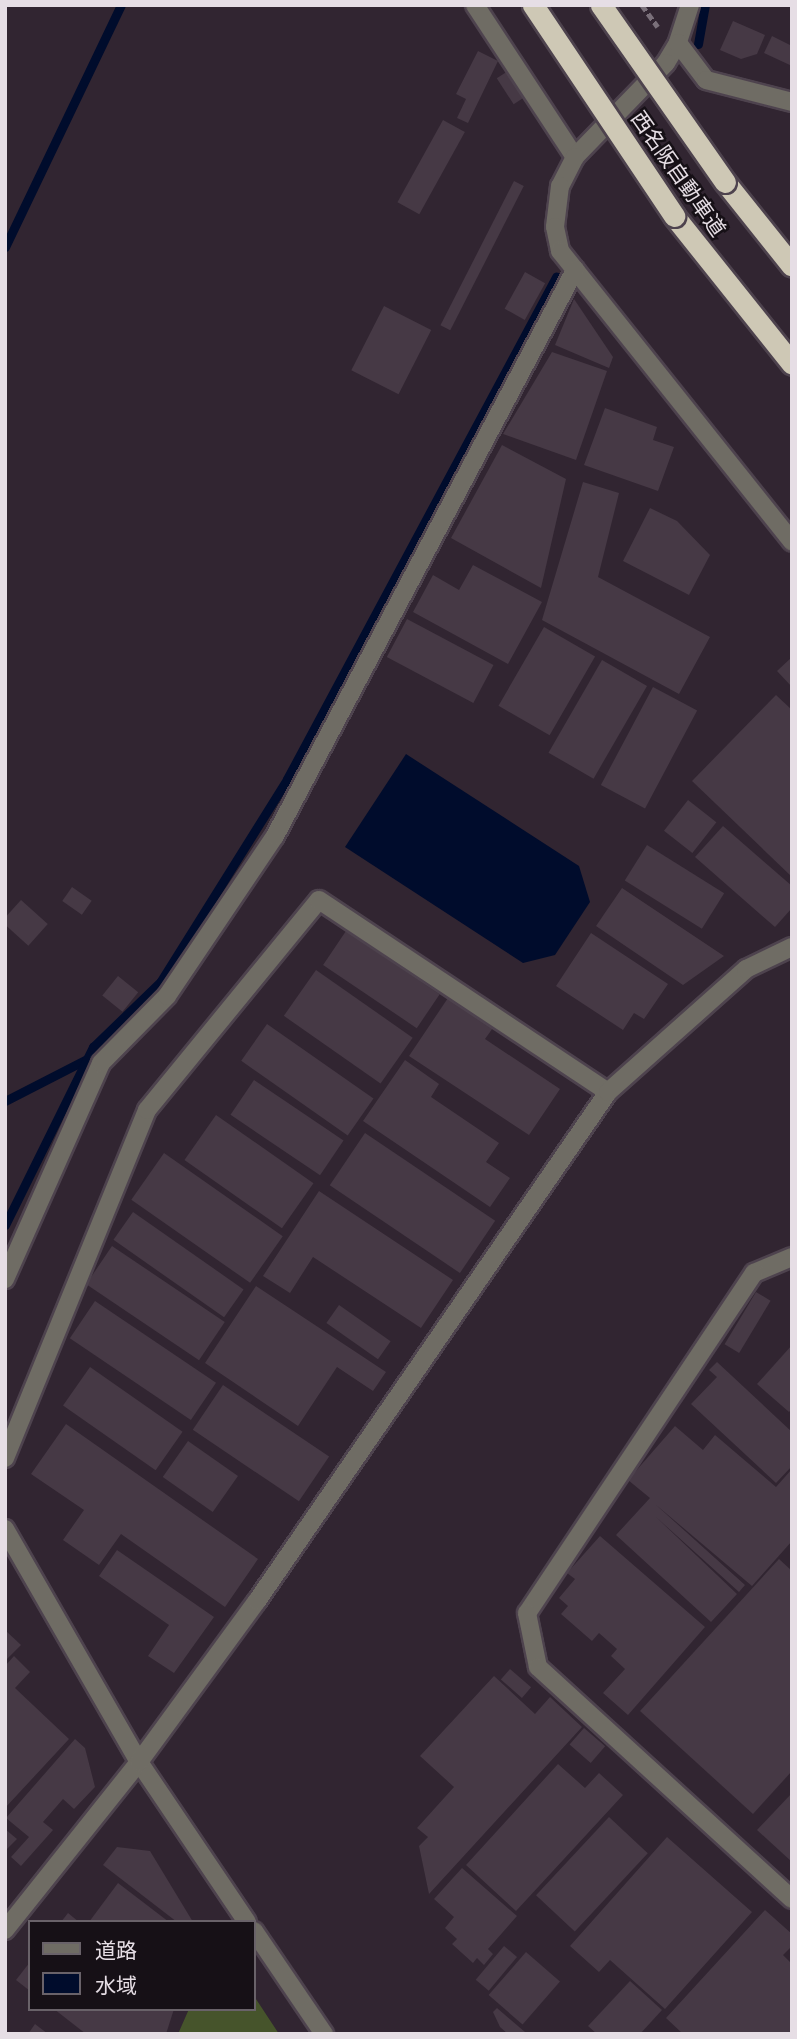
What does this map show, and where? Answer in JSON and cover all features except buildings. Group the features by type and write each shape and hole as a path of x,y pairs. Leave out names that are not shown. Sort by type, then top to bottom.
{"highway":[{"name":"西名阪自動車道","path":"533,5 674,216 792,364"},
{"name":"西名阪自動車道","path":"601,5 724,182 792,266"}],"street":[{"path":"475,5 575,157"},
{"path":"690,5 678,43 666,63 575,157 559,186 555,227 560,251 792,542"},
{"path":"678,43 706,80 792,102"},
{"path":"5,1279 101,1063 167,996 275,836 575,270"},
{"path":"5,1458 147,1110 319,900 608,1092"},
{"path":"5,1930 139,1762 257,1601 608,1092 746,969 792,947"},
{"path":"792,1257 754,1273 527,1613 538,1667 792,1899"},
{"path":"5,1529 139,1762 246,1920"},
{"path":"256,1934 324,2034"}],"green space":[{"path":"256,1999 279,2034 178,2034 188,2011 256,2011"}],"water":[{"path":"406,754 579,866 590,902 555,955 523,963 345,847"}],"waterway":[{"path":"5,247 121,5"},
{"path":"698,44 705,5"},
{"path":"5,1225 93,1047 161,981 287,779 556,277"},
{"path":"5,1101 87,1059"}]}
